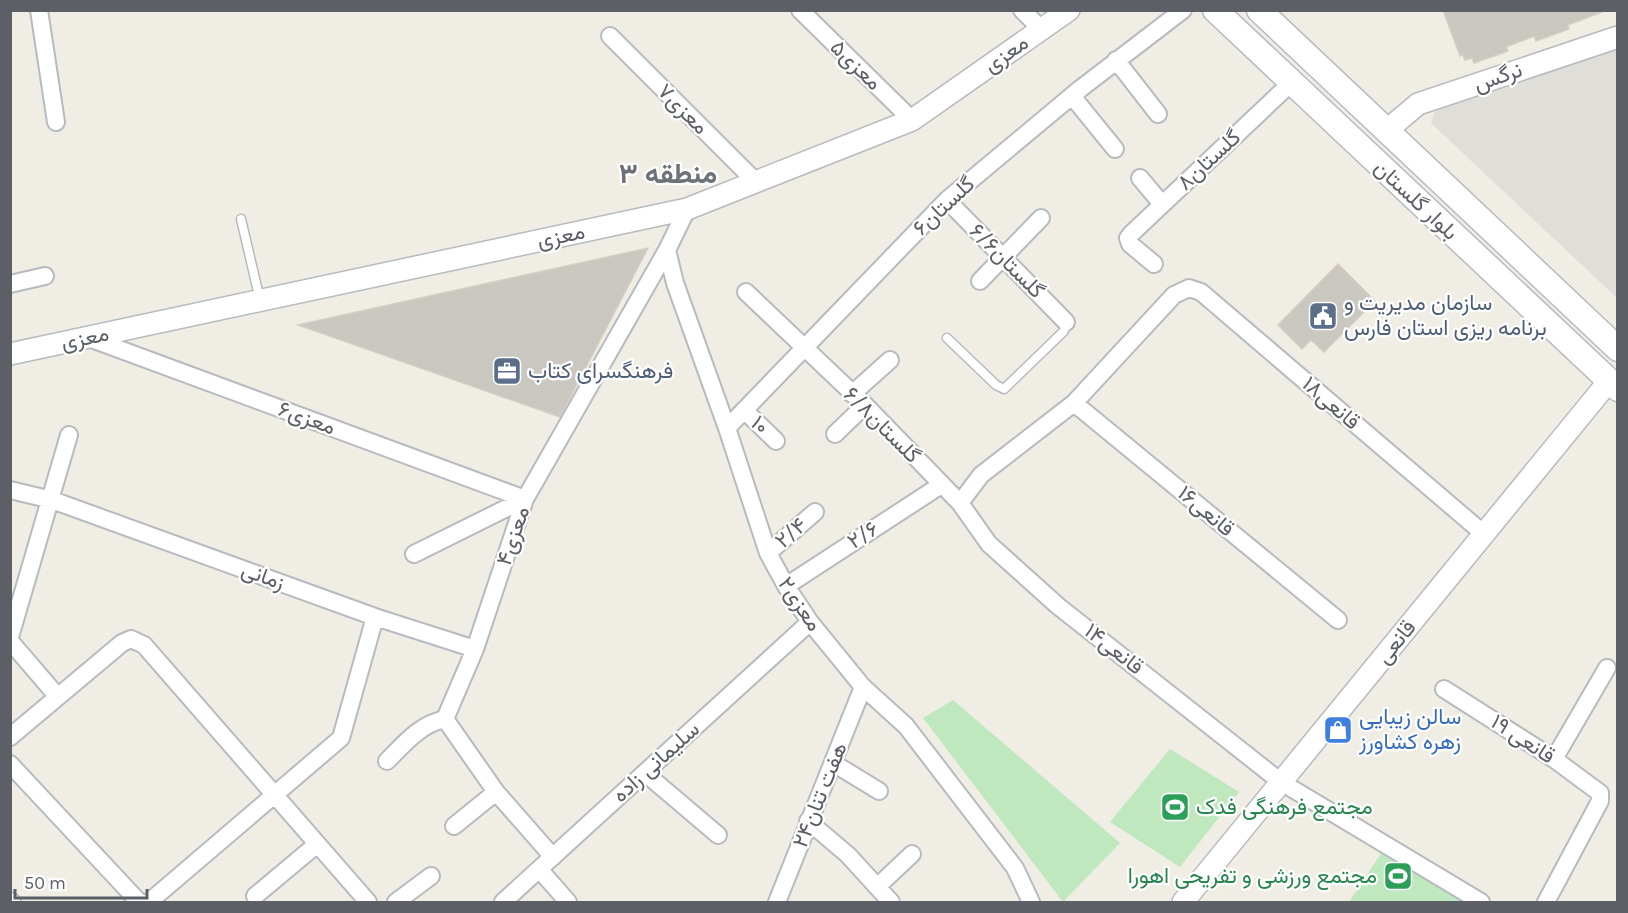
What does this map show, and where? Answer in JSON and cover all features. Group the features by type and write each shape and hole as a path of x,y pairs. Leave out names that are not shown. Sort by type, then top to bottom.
{"main road":[{"name":"بلوار گلستان","path":"1215,10 1613,385"},
{"name":"بلوار گلستان","path":"1259,10 1617,349"}],"street":[{"path":"39,10 56,122"},
{"name":"۵معزی","path":"800,10 912,120"},
{"path":"1022,10 1041,29"},
{"name":"معزی","path":"10,354 687,209 912,120 1069,10"},
{"name":"گلستان۶","path":"728,428 802,347 947,200 1116,60 1183,10"},
{"name":"۷معزی","path":"610,36 756,182"},
{"name":"نرگس","path":"1386,131 1418,104 1617,37"},
{"path":"1116,60 1158,114"},
{"name":"گلستان۸","path":"1154,264 1131,244 1128,238 1291,83"},
{"path":"1072,96 1115,149"},
{"path":"1140,178 1162,204"},
{"name":"۶/۶گلستان","path":"947,200 1066,322"},
{"name":"۴معزی","path":"445,719 475,649 525,499 667,250 687,209"},
{"path":"980,281 1041,218"},
{"name":"۲معزی","path":"667,250 675,283 728,428 768,554 810,622 863,687 906,726 1016,868 1031,903"},
{"path":"10,284 45,276"},
{"name":"۱۸قانعی","path":"1074,402 1174,295 1190,288 1201,292 1484,534"},
{"name":"۶/۸گلستان","path":"746,292 858,399 960,503"},
{"name":"۶معزی","path":"89,338 525,499"},
{"path":"835,434 858,399 890,360"},
{"name":"قانعی","path":"1182,903 1484,534 1613,385"},
{"path":"960,503 981,475 1074,402"},
{"name":"۱۶قانعی","path":"1074,402 1338,620"},
{"name":"۱۰","path":"744,410 776,441"},
{"path":"58,697 10,639 69,435"},
{"name":"۲/۶","path":"786,586 940,485"},
{"name":"زمانی","path":"10,490 52,500 375,616 475,649"},
{"path":"414,554 525,499"},
{"name":"۱۴قانعی","path":"960,503 989,544 1058,606 1281,782 1481,903"},
{"name":"۲/۴","path":"768,554 815,512"},
{"path":"149,903 341,738 375,616"},
{"name":"سلیمانی زاده","path":"503,903 810,622"},
{"path":"10,737 131,639 144,645 276,795 363,901"},
{"path":"1554,759 1607,668"},
{"name":"هفت تنان۲۴","path":"777,903 863,687"},
{"name":"قانعی ۱۹","path":"1444,689 1554,759 1600,793 1600,801 1546,903"},
{"path":"387,761 415,733 431,722 445,719 496,792 553,857"},
{"path":"833,763 879,791"},
{"path":"10,764 139,903"},
{"path":"645,773 718,835"},
{"path":"454,826 496,792"},
{"path":"808,821 848,855 891,903"},
{"path":"255,896 316,845"},
{"path":"877,887 912,854"},
{"path":"539,869 568,903"},
{"path":"396,903 431,876"}],"lane":[{"path":"241,219 260,301"},
{"path":"947,338 996,385 1004,389 1064,331 1066,322"}],"shaded area":[{"path":"1617,46 1617,298 1431,123 1435,112 1452,103"}],"green space":[{"path":"953,700 1120,843 1063,902 923,718"},
{"name":"مجتمع فرهنگی فدک","path":"1170,749 1239,792 1180,867 1110,822"},
{"name":"مجتمع ورزشی و تفریحی اهورا","path":"1384,849 1474,902 1349,902"}],"building":[{"path":"1443,10 1602,10 1602,12 1568,25 1569,29 1536,41 1534,36 1506,47 1508,51 1474,63 1472,58 1465,60 1463,55 1460,56"},
{"name":"فرهنگسرای کتاب","path":"648,248 560,417 298,325"},
{"name":"سازمان مدیریت و برنامه ریزی استان فارس","path":"1338,264 1375,301 1324,352 1311,340 1302,349 1278,325"}],"place":[{"name":"سازمان مدیریت و برنامه ریزی استان فارس","path":"1323,316"},
{"name":"فرهنگسرای کتاب","path":"507,371"},
{"name":"سالن زیبایی زهره کشاورز","path":"1338,730"},
{"name":"مجتمع فرهنگی فدک","path":"1175,807"},
{"name":"مجتمع ورزشی و تفریحی اهورا","path":"1398,876"}],"district":[{"name":"منطقه ۳","path":"668,173"}]}
